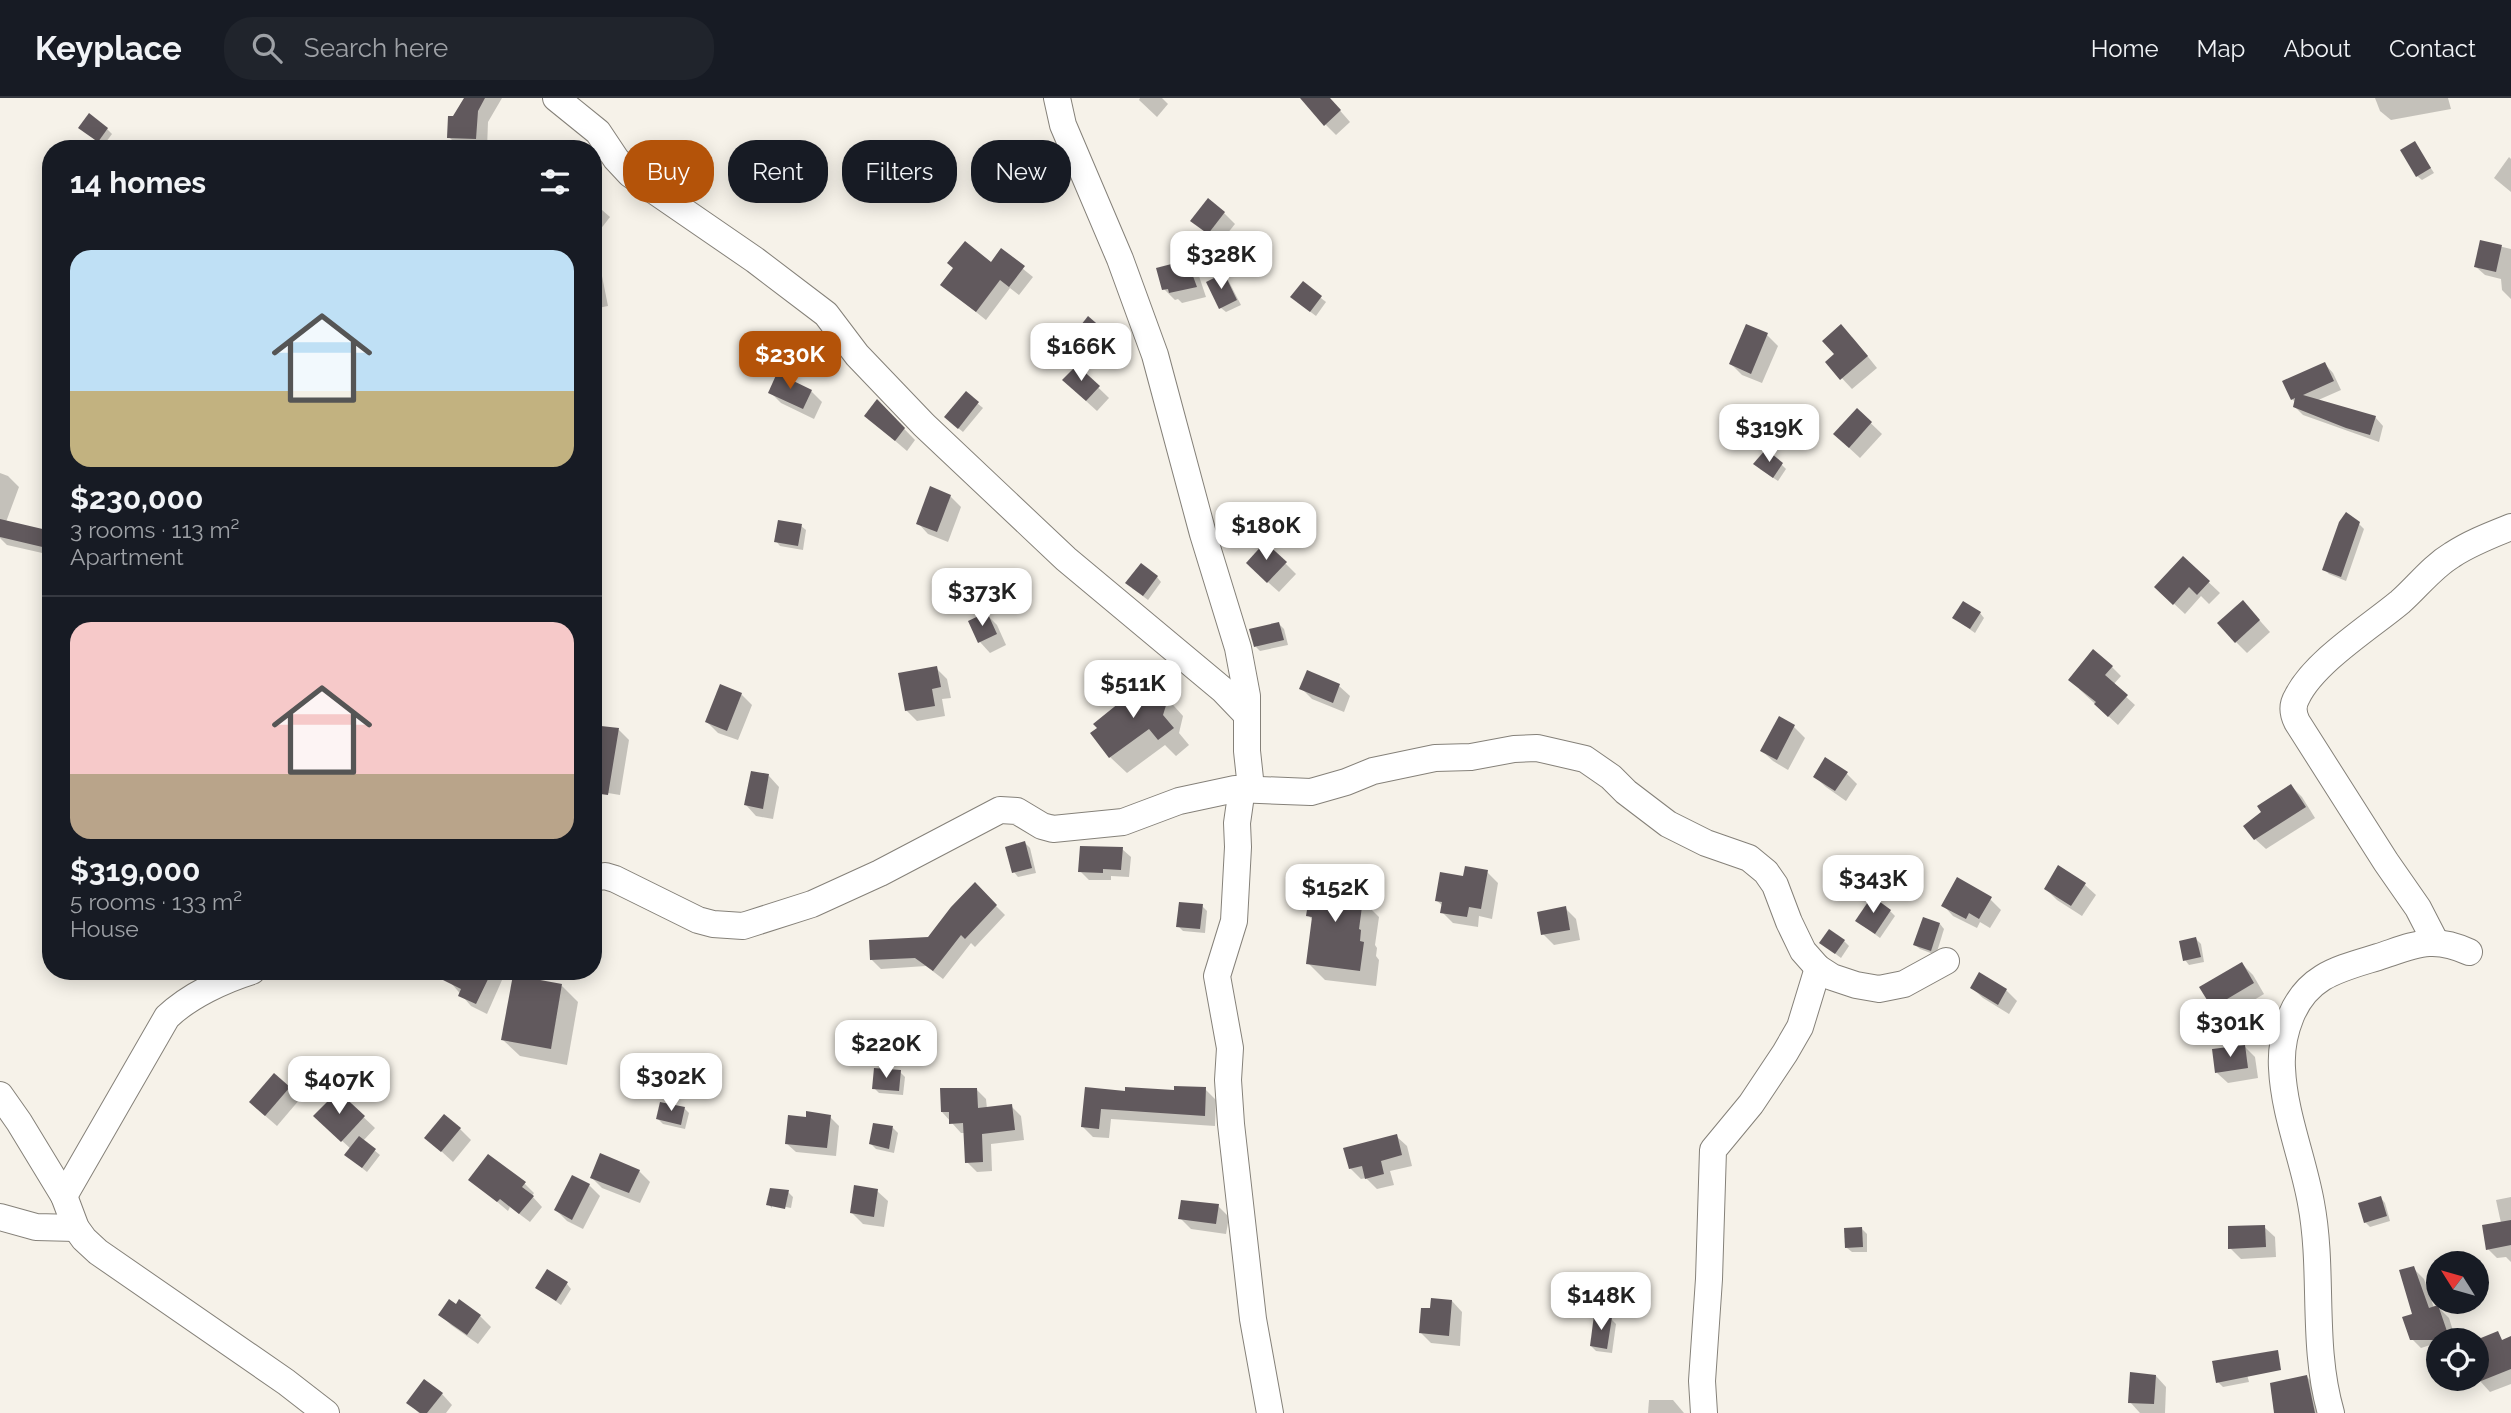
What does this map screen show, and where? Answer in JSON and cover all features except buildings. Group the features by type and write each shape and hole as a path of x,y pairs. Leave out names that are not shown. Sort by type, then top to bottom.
{"street":[{"path":"556,98 598,132 629,174 755,260 826,314 857,355 924,425 1066,558 1214,682 1247,715"},
{"path":"1057,98 1063,125 1120,260 1155,355 1245,678 1246,788 1237,823 1234,921 1217,976 1230,1048 1228,1080 1235,1172 1253,1319 1270,1413"},
{"path":"2435,941 2418,908 2297,722 2293,713 2295,699 2311,677 2336,653 2403,599 2444,560 2511,527"},
{"path":"602,877 615,879 706,922 743,926 812,904 880,873 1000,810 1017,811 1042,826 1053,829 1123,822 1179,801 1246,788 1284,793 1311,792 1399,765 1524,748 1549,750 1585,760 1611,777 1668,824 1706,843 1749,858 1766,872 1775,885 1803,951 1818,968 1832,977 1880,989 1904,984 1946,961"},
{"path":"2331,1413 2321,1368 2311,1203 2284,1088 2284,1036 2291,1015 2305,992 2314,982 2334,971 2422,942 2452,944 2469,952"},
{"path":"1704,1413 1702,1381 1709,1279 1713,1150 1751,1104 1800,1027 1818,968"},
{"path":"64,1196 167,1017 198,995 232,980"},
{"path":"0,1095 64,1196 76,1228 84,1239 297,1403 326,1413"},
{"path":"0,1217 36,1227 76,1228"}]}
